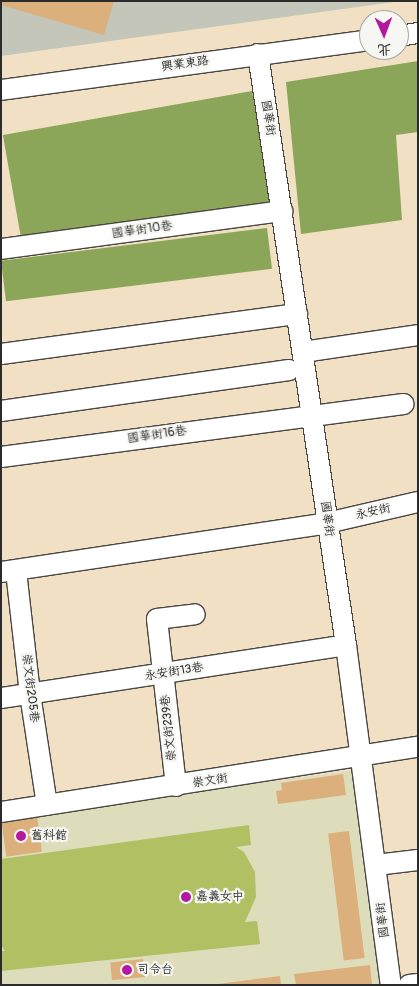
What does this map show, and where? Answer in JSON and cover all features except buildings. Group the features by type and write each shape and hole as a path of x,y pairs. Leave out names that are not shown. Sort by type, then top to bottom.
{"street":[{"name":"興業東路","path":"1,90 359,41"},
{"name":"國華街","path":"258,54 346,645 391,985"},
{"name":"國華街10巷","path":"1,249 282,211"},
{"path":"1,354 297,314"},
{"path":"303,352 418,335"},
{"path":"1,411 289,370"},
{"name":"國華街16巷","path":"1,457 312,414 404,404"},
{"name":"永安街","path":"9,572 327,523 418,502"},
{"name":"崇文街205巷","path":"9,572 47,806"},
{"name":"崇文街239巷","path":"176,786 157,619 195,614"},
{"name":"永安街13巷","path":"1,698 346,645"},
{"name":"崇文街","path":"1,812 362,758 418,747"},
{"path":"376,865 418,860"},
{"path":"409,985 418,984"}],"shaded area":[{"path":"1,1 401,1 1,56"},
{"name":"嘉義女中","path":"356,770 381,985 1,985 1,818"}],"green space":[{"path":"418,61 418,132 396,135 402,220 301,234 286,82"},
{"path":"252,91 271,201 22,245 3,135"},
{"path":"267,228 272,269 6,301 1,261"},
{"path":"249,825 251,845 236,847 244,852 255,872 256,897 245,922 257,921 260,944 1,971 1,951 5,951 1,945 1,859"}],"place":[{"name":"舊科館","path":"21,836"},
{"name":"嘉義女中","path":"186,897"},
{"name":"司令台","path":"127,970"}]}
